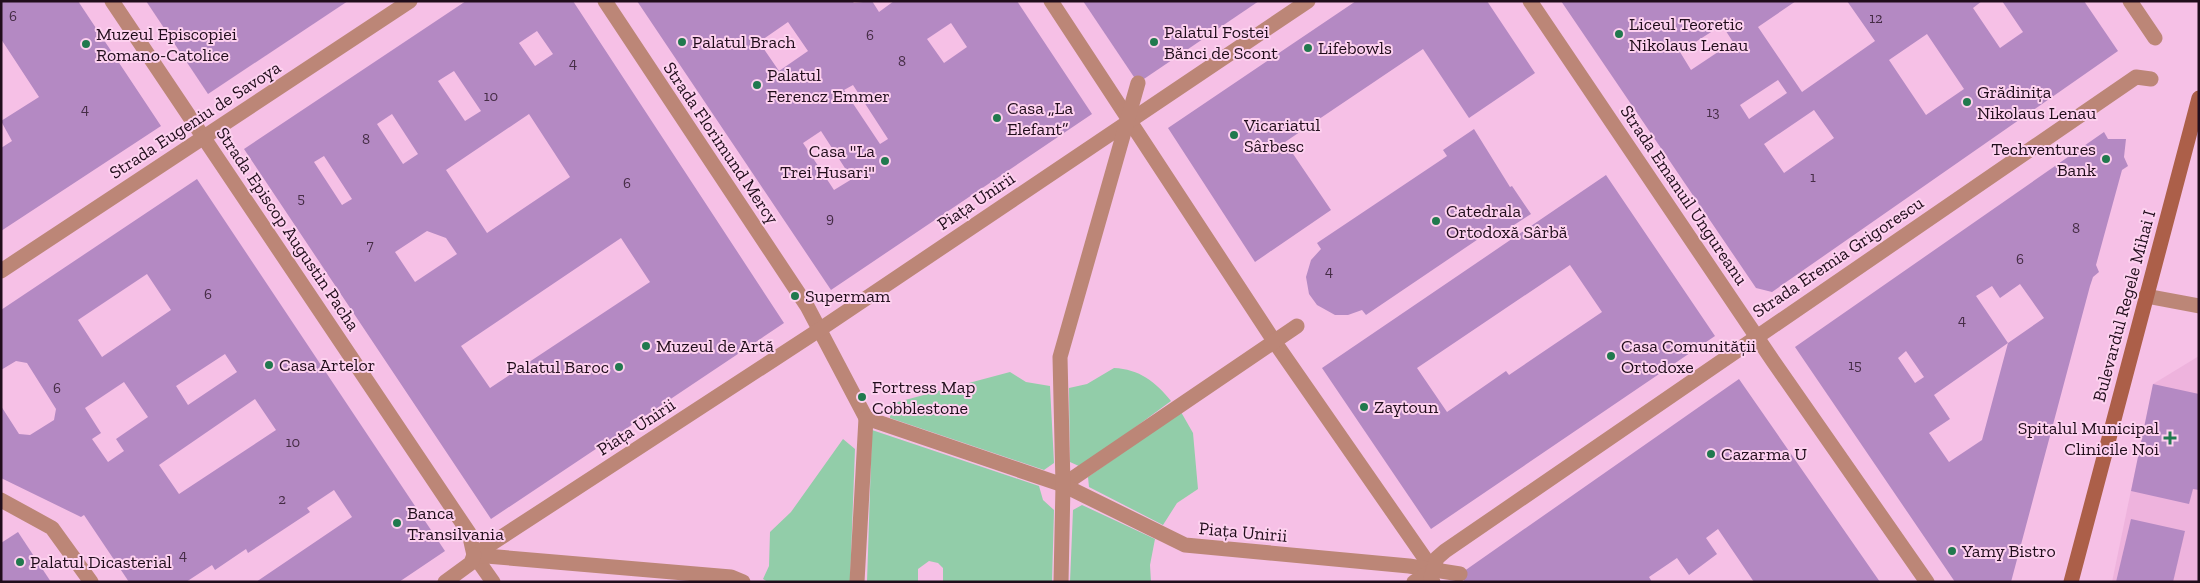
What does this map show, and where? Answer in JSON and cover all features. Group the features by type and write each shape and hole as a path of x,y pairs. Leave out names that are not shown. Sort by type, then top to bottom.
{"main road":[{"name":"Bulevardul Regele Mihai I","path":"2071,582 2199,98"}],"street":[{"name":"Strada Episcop Augustin Pacha","path":"112,1 470,533 474,555"},
{"name":"Strada Eugeniu de Savoya","path":"1,271 410,1"},
{"name":"Strada Florimund Mercy","path":"604,1 806,306 819,330"},
{"path":"1051,1 1274,341 1433,576 1414,582"},
{"name":"Piața Unirii","path":"445,582 470,564 474,555 819,330 1308,1"},
{"name":"Strada Emanuil Ungureanu","path":"1530,1 1927,582"},
{"path":"2130,1 2155,38"},
{"name":"Strada Eremia Grigorescu","path":"1433,576 1437,558 1445,551 1757,335 2136,77 2152,79"},
{"path":"1061,582 1063,485 1060,357 1129,121 1138,84"},
{"path":"2146,296 2199,306"},
{"path":"1063,485 1297,326"},
{"path":"819,330 866,418 857,582"},
{"name":"Piața Unirii","path":"866,418 1063,485 1185,545 1433,576 1460,574"},
{"path":"1,500 52,528 91,582"},
{"path":"474,555 493,582"},
{"path":"474,555 731,577 743,582"}],"shaded area":[{"name":"Spitalul Municipal Clinicile Noi","path":"2199,356 2199,582 2112,582 2153,384"}],"green space":[{"path":"1114,368 1131,371 1153,382 1171,401 1081,467 1070,462 1069,388 1087,384"},
{"path":"1010,372 1026,382 1050,386 1054,463 1044,470 890,418 890,404"},
{"path":"1181,412 1193,433 1198,489 1177,503 1163,525 1089,487 1088,477"},
{"path":"872,430 1039,486 1043,500 1054,510 1052,582 943,582 943,568 938,563 929,561 918,569 918,582 867,582"},
{"path":"843,439 855,449 850,582 768,582 763,579 769,566 770,532 791,512"},
{"path":"1082,505 1155,539 1150,565 1151,582 1070,582 1073,510"}],"building":[{"path":"1,1 78,1 161,126 1,231 1,148 12,141 1,121 39,97 1,39"},
{"path":"146,1 348,1 208,94"},
{"path":"466,1 573,1 784,323 491,519 244,149","holes":["537,31 553,54 535,66 519,43","454,71 481,111 465,121 438,81","392,114 418,154 403,164 377,124","529,114 570,177 487,233 446,170","324,156 352,199 342,205 314,162","427,231 446,238 457,254 415,282 395,252","621,238 650,282 490,388 461,346"]},
{"path":"637,1 852,1 854,3 872,1 879,12 894,1 1017,1 1092,114 831,290","holes":["788,22 808,51 779,71 759,42","951,23 967,47 944,63 927,39","853,85 888,139 880,144 844,90","821,131 852,179 834,190 803,143"]},
{"name":"Palatul Fostei Bănci de Scont","path":"1083,1 1259,1 1138,83"},
{"name":"Vicariatul Sârbesc","path":"1356,1 1487,1 1535,73 1469,118 1423,49 1285,142 1331,210 1255,262 1168,128"},
{"path":"1561,1 1796,1 1758,27 1802,92 1875,41 1847,1 1982,1 1973,8 2000,48 2023,32 2002,1 2084,1 2118,51 1772,292 1756,288","holes":["1722,25 1733,42 1691,70 1680,52","1927,34 1964,89 1926,115 1889,60","1778,80 1787,93 1749,119 1740,105","1814,110 1834,138 1784,173 1764,144"]},
{"name":"Catedrala Ortodoxă Sârbă","path":"1474,129 1510,187 1512,186 1531,214 1500,234 1496,227 1366,315 1362,310 1348,315 1335,315 1317,305 1309,294 1306,277 1311,260 1321,249 1317,243 1447,156 1443,150"},
{"path":"2104,132 2108,139 2126,139 2124,157 2128,166 2122,170 2096,265 2099,272 2093,277 2090,286 2011,582 1955,582 1795,347","holes":["2020,284 2044,318 2008,343 1976,296 1992,286 2000,298","2008,343 1982,440 1949,462 1929,433 1950,419 1934,395","1906,351 1924,377 1915,383 1898,358"]},
{"name":"Casa Comunității Ortodoxe","path":"1606,175 1715,336 1431,529 1322,368","holes":["1570,265 1602,312 1509,375 1506,371 1447,412 1417,368"]},
{"path":"197,179 445,551 399,582 256,582 352,517 334,490 307,508 310,512 248,553 246,549 215,570 212,565 186,582 129,582 84,515 81,517 1,478 1,406 19,434 30,435 54,420 56,409 27,363 16,361 1,370 1,310","holes":["147,274 171,310 102,357 78,320","225,354 237,372 188,405 176,386","124,382 148,417 116,439 124,451 108,462 92,439 101,433 85,408","255,399 276,430 179,494 159,465"]},
{"name":"Cazarma U","path":"1739,379 1880,582 1754,582 1718,529 1706,538 1717,554 1689,575 1677,558 1649,577 1652,582 1465,582 1460,574"},
{"path":"2153,384 2199,394 2199,490 2193,489 2189,504 2131,491"},
{"path":"2131,519 2185,531 2173,582 2116,582"},
{"name":"Palatul Dicasterial","path":"18,532 51,582 1,582 1,543"}],"place":[{"name":"Liceul Teoretic Nikolaus Lenau","path":"1619,34"},
{"name":"Palatul Brach","path":"682,42"},
{"name":"Palatul Fostei Bănci de Scont","path":"1154,42"},
{"name":"Muzeul Episcopiei Romano-Catolice","path":"86,44"},
{"name":"Lifebowls","path":"1308,48"},
{"name":"Palatul Ferencz Emmer","path":"757,85"},
{"name":"Grădinița Nikolaus Lenau","path":"1967,102"},
{"name":"Casa „La Elefant”","path":"997,118"},
{"name":"Vicariatul Sârbesc","path":"1234,135"},
{"name":"Techventures Bank","path":"2106,159"},
{"name":"Casa \"La Trei Husari\"","path":"885,161"},
{"name":"Catedrala Ortodoxă Sârbă","path":"1436,221"},
{"name":"Supermam","path":"795,296"},
{"name":"Muzeul de Artă","path":"646,346"},
{"name":"Casa Comunității Ortodoxe","path":"1611,356"},
{"name":"Casa Artelor","path":"269,365"},
{"name":"Palatul Baroc","path":"619,367"},
{"name":"Fortress Map Cobblestone","path":"862,397"},
{"name":"Zaytoun","path":"1364,407"},
{"name":"Spitalul Municipal Clinicile Noi","path":"2170,438"},
{"name":"Cazarma U","path":"1711,454"},
{"name":"Banca Transilvania","path":"397,523"},
{"name":"Yamy Bistro","path":"1952,551"},
{"name":"Palatul Dicasterial","path":"20,562"}]}
